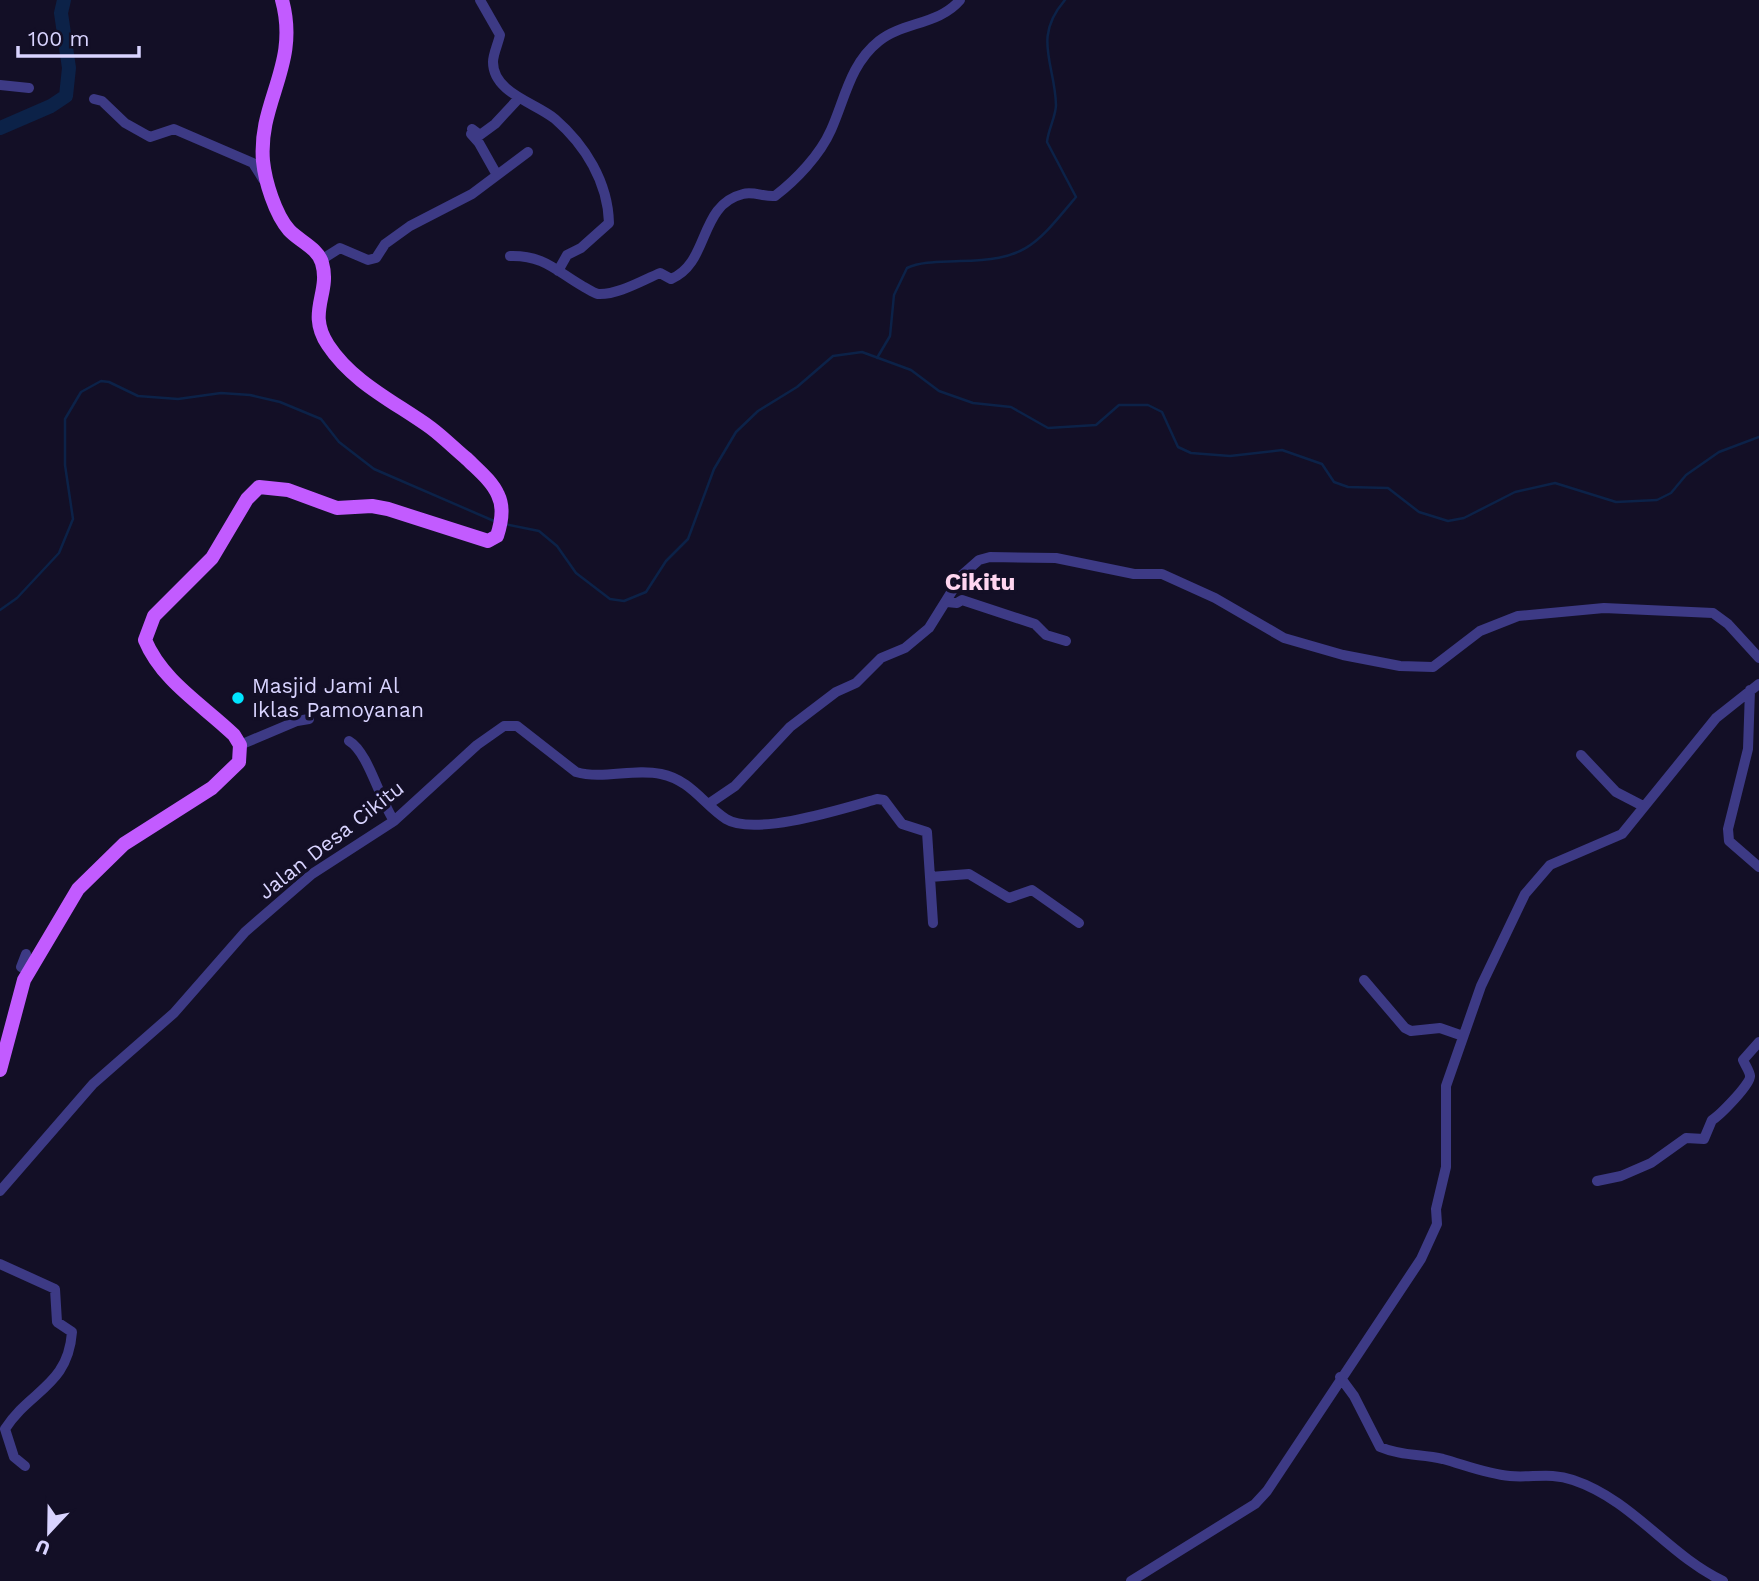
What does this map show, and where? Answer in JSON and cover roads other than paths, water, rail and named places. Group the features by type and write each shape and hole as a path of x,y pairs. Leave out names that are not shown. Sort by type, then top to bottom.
{"main road":[{"path":"0,1070 20,992 29,971 85,879 124,844 223,779 239,762 240,745 234,735 162,669 145,640 154,616 212,558 232,522 256,489 265,486 279,487 337,508 372,506 388,509 475,539 491,541 498,532 501,514 499,496 489,481 451,445 373,390 335,355 317,320 324,275 321,260 285,225 263,163 262,144 288,49 288,30 282,0"}],"street":[{"path":"480,0 500,35 493,62 496,75 519,98 554,119 586,153 600,180 609,223 581,248 567,255 558,271"},
{"path":"510,256 531,255 598,294 629,286 660,273 671,279 680,276 691,263 716,210 741,194 775,196 820,150 832,129 849,81 878,41 944,13 960,0"},
{"path":"0,85 29,88"},
{"path":"489,146 479,143 470,130 480,135 519,98"},
{"path":"94,99 102,101 125,123 150,137 174,129 223,152 243,157 253,163 269,186"},
{"path":"486,131 497,175"},
{"path":"321,260 340,248 368,260 376,258 385,244 410,226 472,194 528,152"},
{"path":"933,923 927,832 902,824 884,800 877,799 794,822 738,823 723,817 710,803 735,786 759,758 811,710 836,692 856,683 881,659 905,648 929,628 962,575 979,560 1025,555 1134,574 1161,574 1215,598 1284,638 1343,655 1400,666 1433,667 1480,631 1518,616 1604,608 1713,613 1728,624 1759,658"},
{"path":"947,602 957,603 962,600 1035,624 1046,635 1066,641"},
{"path":"1131,1581 1255,1504 1280,1476 1340,1377 1387,1310 1432,1237 1446,1167 1446,1086 1494,954 1514,911 1536,877 1567,856 1622,834 1716,718 1755,687"},
{"path":"1755,687 1748,749 1728,822 1728,836 1729,841 1759,867"},
{"path":"240,745 297,721 309,719"},
{"name":"Jalan Desa Cikitu","path":"0,1191 93,1084 174,1013 245,932 312,874 394,821 477,745 511,724 524,729 576,772 586,775 660,774 682,782 710,803"},
{"path":"349,741 361,750 381,801 394,821"},
{"path":"1581,755 1616,792 1643,806"},
{"path":"930,877 969,874 1009,898 1032,890 1079,923"},
{"path":"26,954 21,967 29,971"},
{"path":"1363,980 1405,1028 1411,1031 1440,1028 1463,1036"},
{"path":"1597,1181 1621,1176 1651,1163 1686,1139 1704,1139 1712,1120 1719,1116 1749,1082 1751,1074 1743,1060 1759,1042"},
{"path":"0,1264 55,1289 57,1322 72,1332 69,1355 60,1373 5,1429 14,1457 25,1466"},
{"path":"1340,1377 1354,1396 1380,1447 1408,1456 1446,1460 1512,1477 1531,1474 1572,1479 1618,1502 1702,1569 1723,1581"}],"waterway":[{"path":"0,128 51,106 66,96 69,68 61,13 64,0"},
{"path":"877,358 890,336 894,295 907,268 926,263 982,260 1015,253 1039,239 1076,197 1047,142 1056,105 1047,39 1055,14 1065,0"},
{"path":"504,524 539,531 557,546 576,573 610,599 624,601 646,592 666,561 688,539 714,469 736,432 758,411 797,387 833,356 862,352 911,370 939,391 973,403 1011,407 1048,428 1096,425 1119,405 1148,405 1162,412 1178,447 1191,453 1230,456 1282,450 1322,464 1334,482 1348,487 1388,488 1419,512 1448,521 1464,518 1515,492 1555,483 1616,502 1657,500 1671,493 1686,475 1719,452 1759,437"},
{"path":"0,610 17,598 59,553 73,519 65,465 65,419 81,392 101,381 138,396 178,399 221,393 250,395 280,402 321,419 339,442 374,469 494,521"}],"place":[{"name":"Masjid Jami Al Iklas Pamoyanan","path":"238,698"}],"district":[{"name":"Cikitu","path":"980,582"}]}
